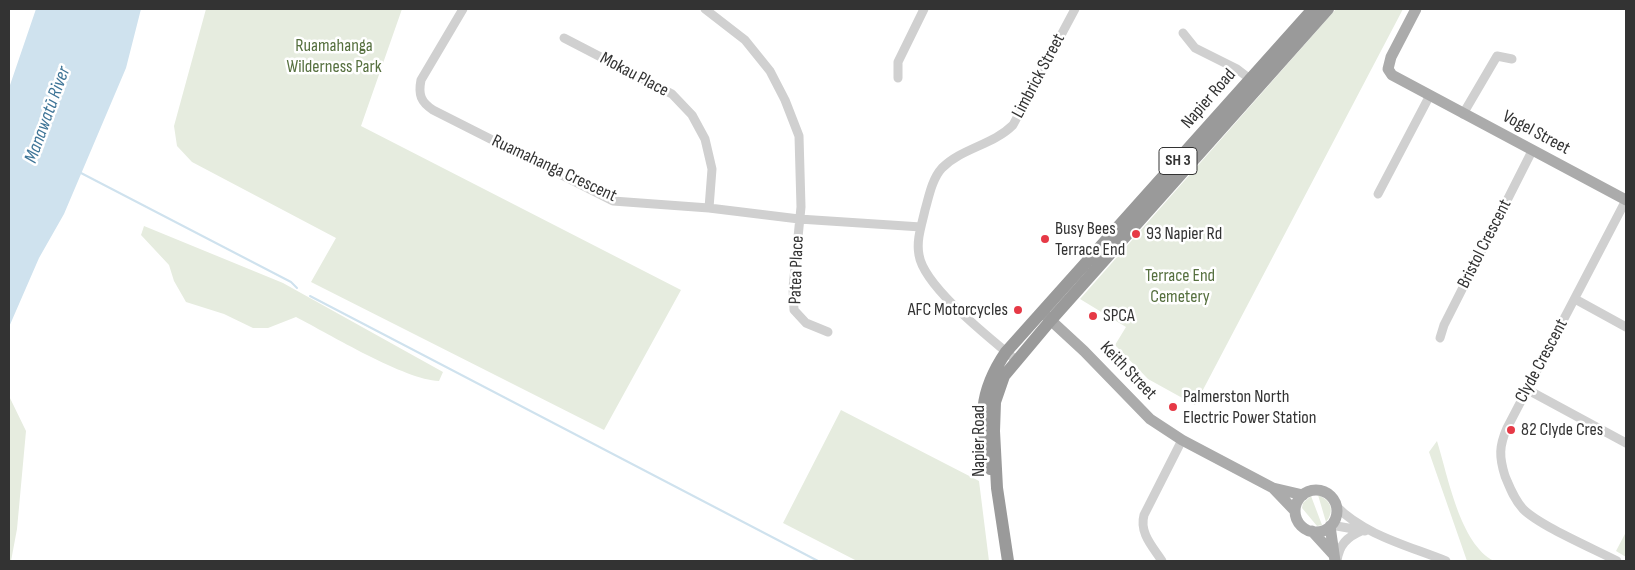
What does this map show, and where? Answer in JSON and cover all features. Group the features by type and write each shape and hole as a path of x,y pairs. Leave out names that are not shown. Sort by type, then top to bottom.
{"highway":[{"name":"Napier Road","path":"1202,141 1250,79 1313,9"},
{"name":"Napier Road","path":"1008,561 997,488 995,402 1011,356 1202,141 1328,9"}],"main road":[{"name":"Vogel Street","path":"1416,9 1391,57 1388,69 1397,80 1626,200"},
{"name":"Keith Street","path":"1046,316 1084,350 1138,409 1182,440 1273,488 1303,495"},
{"name":"Keith Street","path":"1273,488 1296,511"},
{"path":"1312,531 1325,529 1331,525 1336,516 1336,506 1332,497 1324,492 1313,490 1303,495 1298,502 1296,511 1302,526 1312,531 1335,559"},
{"path":"1331,525 1335,559"}],"street":[{"name":"Ruamahanga Crescent","path":"463,9 421,80 420,97 428,106 614,201 709,208 799,219 921,227"},
{"path":"704,9 746,40 770,71 785,100 799,136 799,219"},
{"path":"898,78 898,62 924,9"},
{"name":"Limbrick Street","path":"1011,356 963,316 925,271 919,255 921,227 936,176 950,161 997,138 1013,125 1075,9"},
{"path":"1183,33 1195,48 1238,69 1250,79"},
{"name":"Mokau Place","path":"564,38 672,94 692,115 705,139 712,169 709,208"},
{"path":"1463,114 1496,56 1512,59"},
{"path":"1378,194 1429,96"},
{"name":"Bristol Crescent","path":"1440,338 1444,325 1532,151"},
{"name":"Clyde Crescent","path":"1618,561 1530,515 1514,497 1500,460 1499,448 1507,428 1626,200"},
{"name":"Patea Place","path":"799,219 794,310 806,323 828,332"},
{"path":"1575,300 1626,327"},
{"path":"1528,390 1626,443"},
{"path":"1162,561 1143,532 1142,524 1144,515 1182,440"},
{"path":"1336,506 1354,521 1375,532 1446,561"},
{"path":"1331,525 1375,532"},
{"path":"1335,559 1343,544 1353,534 1361,530"}],"green space":[{"name":"Ruamahanga Wilderness Park","path":"206,9 402,9 361,126 681,290 604,430 311,282 336,238 192,162 177,146 174,126"},
{"name":"Terrace End Cemetery","path":"1336,9 1403,9 1195,405 1148,379 1115,345 1126,327 1080,299"},
{"path":"144,226 283,283 443,372 439,381 424,379 388,365 296,317 268,328 253,328 224,314 186,302 174,281 169,265 141,235"},
{"path":"9,396 26,431 17,529 11,561 9,561"},
{"path":"841,410 979,481 989,561 857,561 783,523"},
{"path":"1437,441 1451,490 1464,525 1472,540 1482,552 1494,561 1467,561 1429,452"},
{"path":"1318,495 1326,500 1330,506 1329,518 1326,522"},
{"path":"1311,496 1322,525 1317,526 1302,508 1303,503"},
{"path":"1626,532 1626,557 1616,551"}],"water":[{"name":"Manawatū River","path":"36,9 141,9 126,68 64,214 39,258 9,327 9,88"}],"waterway":[{"path":"81,173 291,282 297,288"},
{"path":"310,296 818,561"}],"place":[{"name":"93 Napier Rd","path":"1136,234"},
{"name":"Busy Bees Terrace End","path":"1045,239"},
{"name":"AFC Motorcycles","path":"1018,310"},
{"name":"SPCA","path":"1093,316"},
{"name":"Palmerston North Electric Power Station","path":"1173,407"},
{"name":"82 Clyde Cres","path":"1511,430"}]}
